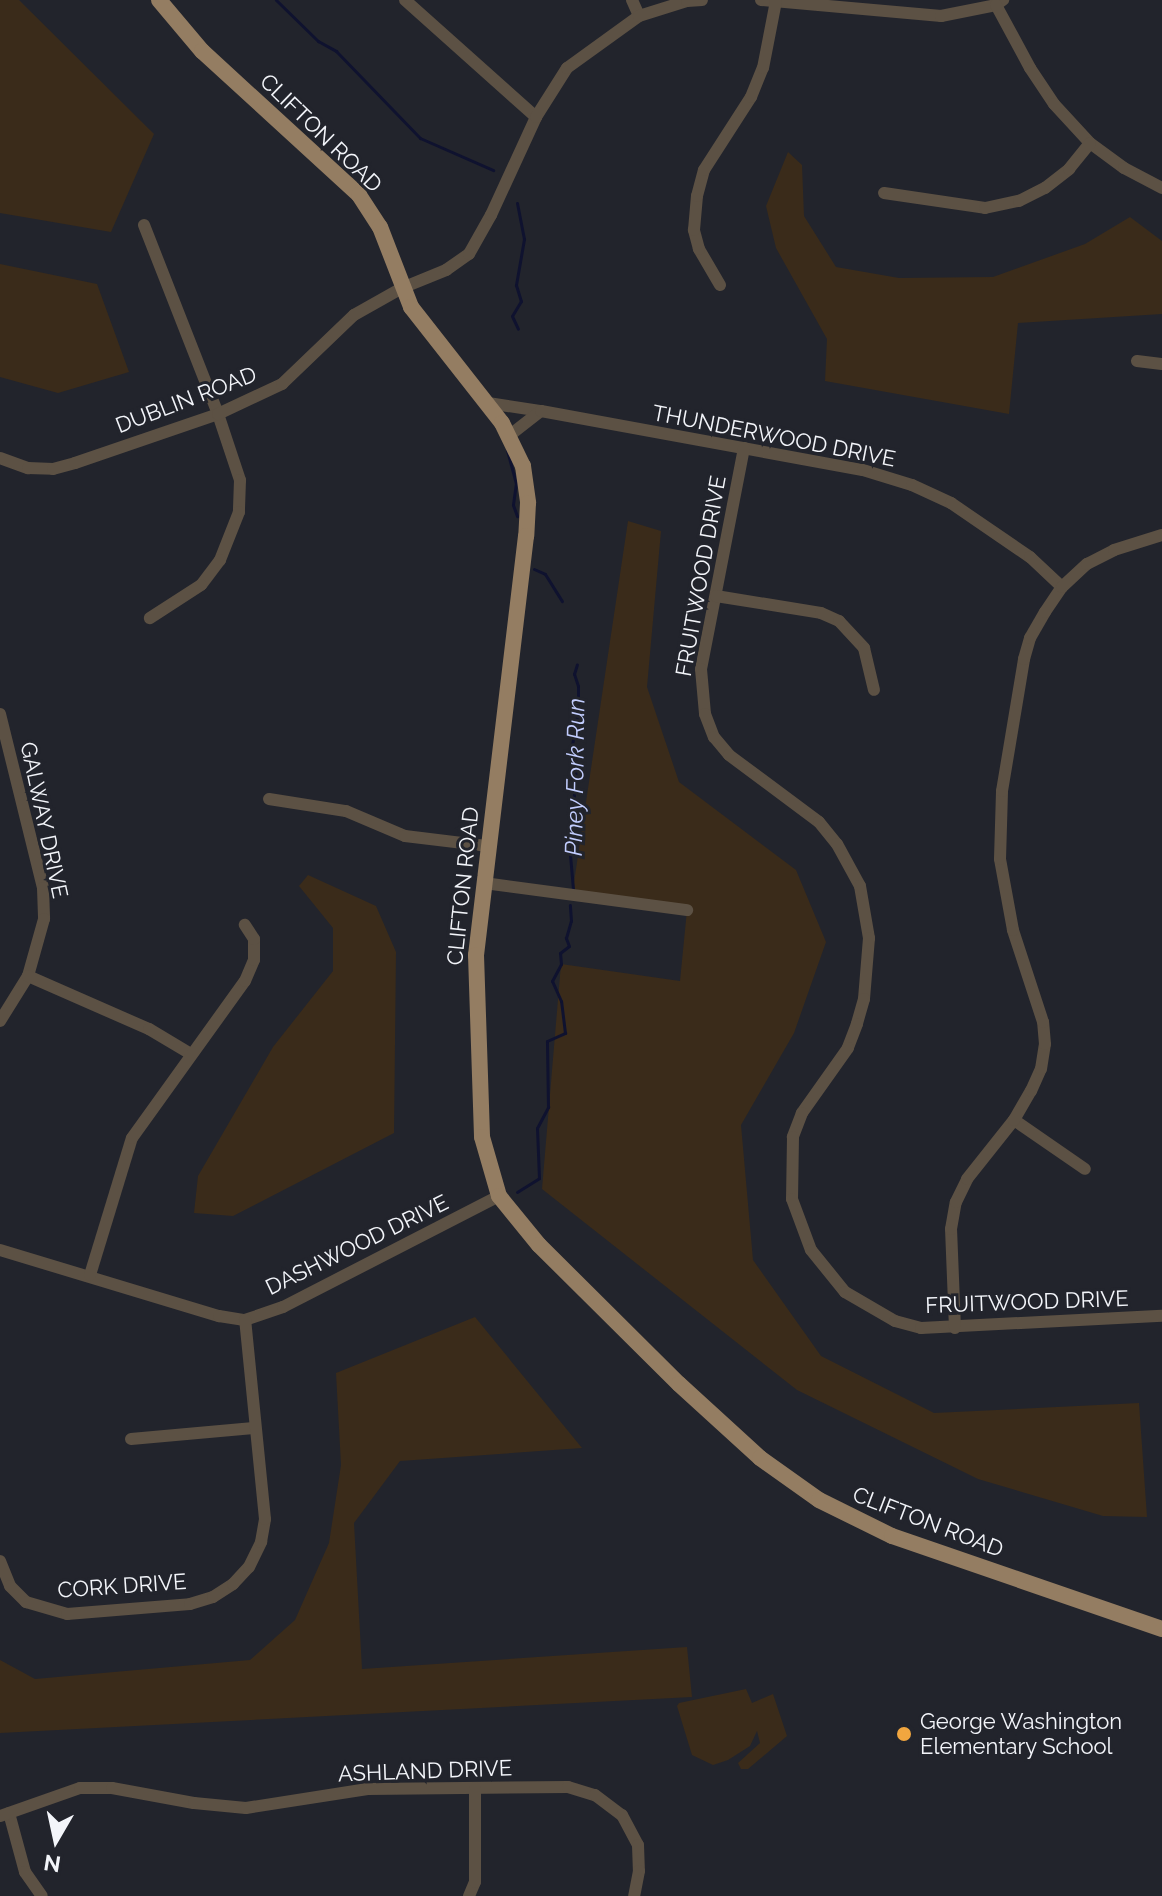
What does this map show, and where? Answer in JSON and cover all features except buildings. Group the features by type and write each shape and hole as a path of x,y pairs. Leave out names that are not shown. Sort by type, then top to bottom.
{"main road":[{"name":"CLIFTON ROAD","path":"159,0 202,51 359,195 380,227 402,288 430,333 488,403 510,435 526,478 527,519 476,955 481,1125 487,1165 499,1196 530,1237 700,1404 760,1458 819,1500 892,1536 1162,1629"}],"street":[{"path":"405,0 536,117"},
{"path":"632,0 639,16"},
{"name":"DUBLIN ROAD","path":"0,458 28,468 53,469 218,414 282,384 334,331 402,288 446,270 469,254 536,117 567,68 639,16 687,1 702,0"},
{"path":"761,0 883,7 941,16 1000,3 1030,68 1054,104 1090,143 1124,168 1162,188"},
{"path":"720,285 699,249 694,230 697,196 704,170 751,97 763,68 776,1"},
{"path":"884,193 985,208 1019,201 1045,188 1069,169 1090,143"},
{"path":"144,225 218,414 240,480 239,512 220,560 201,585 150,618"},
{"path":"1137,361 1162,364"},
{"name":"THUNDERWOOD DRIVE","path":"488,403 863,470 912,485 951,503 994,530 1062,587"},
{"path":"510,435 541,411"},
{"name":"FRUITWOOD DRIVE","path":"744,448 701,669 701,691 714,737 747,770 819,822 851,865 867,912 869,938 864,999 848,1048 802,1113 793,1137 792,1199 799,1225 827,1272 845,1292 869,1309 921,1328 1162,1316"},
{"path":"955,1328 951,1229 956,1202 967,1179 1014,1120 1041,1069 1045,1044 1043,1022 1005,897 1000,859 1001,803 1024,659 1030,638 1062,587 1087,564 1150,536 1162,535"},
{"path":"716,596 821,613 839,621 864,648 874,690"},
{"name":"GALWAY DRIVE","path":"0,714 43,888 44,919 28,976 0,1021"},
{"path":"269,799 346,811 405,836 488,846"},
{"path":"484,883 687,910"},
{"path":"90,1275 132,1138 245,981 254,960 254,939 245,925"},
{"path":"28,976 149,1029 191,1054"},
{"path":"1014,1120 1085,1169"},
{"name":"DASHWOOD DRIVE","path":"245,1320 283,1307 499,1196"},
{"path":"0,1250 219,1316 245,1320"},
{"name":"CORK DRIVE","path":"0,1561 10,1586 26,1602 67,1614 190,1604 213,1597 233,1584 249,1567 261,1542 265,1519 245,1320"},
{"path":"131,1439 254,1428"},
{"name":"ASHLAND DRIVE","path":"4,1815 80,1788 112,1788 194,1803 246,1808 368,1789 568,1787 595,1795 622,1815 638,1845 639,1871 634,1896"},
{"path":"469,1896 475,1882 475,1788"},
{"path":"4,1815 25,1872 42,1896"}],"shaded area":[{"path":"0,0 19,0 154,134 111,232 0,213"},
{"path":"788,152 802,165 804,216 836,267 899,278 993,277 1085,244 1130,217 1162,241 1162,314 1018,323 1009,414 825,381 827,339 776,248 766,206"},
{"path":"0,264 97,284 129,372 58,393 0,377"},
{"path":"628,521 661,531 647,687 679,782 796,870 826,942 794,1033 741,1125 753,1260 821,1356 934,1413 1139,1403 1147,1517 1103,1516 978,1479 797,1390 542,1189 561,964 680,981 687,910 573,889"},
{"path":"308,875 376,906 396,952 394,1133 233,1216 194,1213 198,1176 273,1047 333,971 333,928 299,886"},
{"path":"475,1317 582,1448 400,1461 354,1523 362,1669 687,1647 692,1697 0,1733 0,1660 35,1679 250,1660 295,1620 329,1543 341,1465 336,1373"},
{"path":"746,1689 752,1703 773,1694 787,1736 748,1769 741,1769 738,1763 760,1743 757,1731 750,1746 728,1760 713,1765 692,1755 677,1706 679,1703"}],"waterway":[{"name":"Piney Fork Run","path":"276,0 318,41 336,51 420,138 493,170"},
{"name":"Piney Fork Run","path":"517,203 524,239 516,285 521,301 512,316 518,329"},
{"name":"Piney Fork Run","path":"507,450 516,483 513,505 517,516"},
{"name":"Piney Fork Run","path":"534,569 545,574 562,601"},
{"name":"Piney Fork Run","path":"573,889 570,854 576,763 572,745 578,711 578,686 574,674 577,664"},
{"path":"517,1192 539,1178 537,1128 548,1107 547,1041 565,1033 561,1001 552,981 561,964 560,953 569,946 566,938 571,921 570,905"}],"place":[{"name":"George Washington Elementary School","path":"904,1734"}]}
